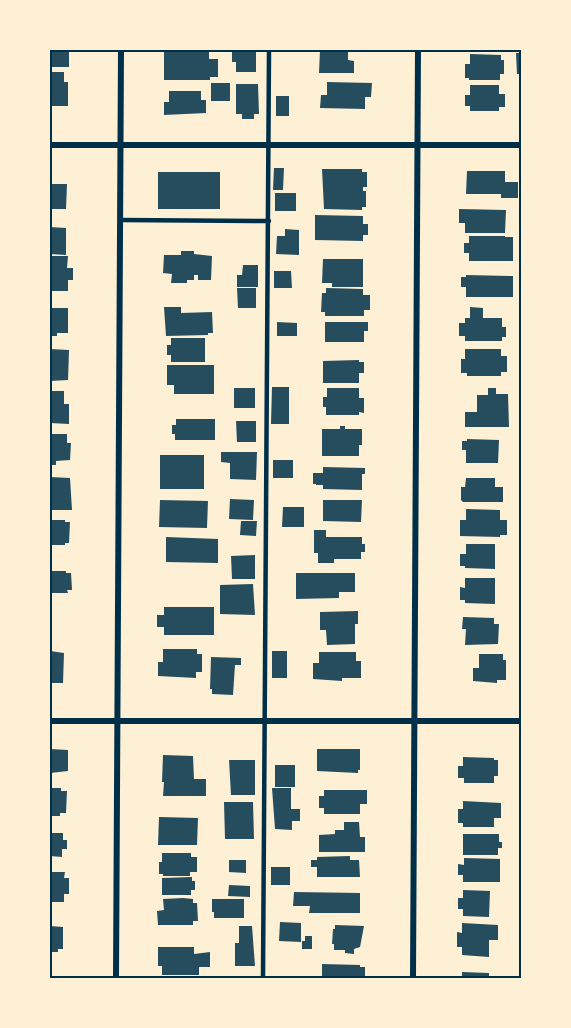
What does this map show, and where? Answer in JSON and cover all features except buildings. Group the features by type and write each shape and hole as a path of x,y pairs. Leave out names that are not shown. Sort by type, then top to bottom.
{"street":[{"path":"116,978 122,50"},
{"path":"413,978 418,50"},
{"path":"50,145 522,145"},
{"path":"50,721 522,721"}],"lane":[{"path":"263,978 269,50"},
{"path":"121,220 268,221"}]}
